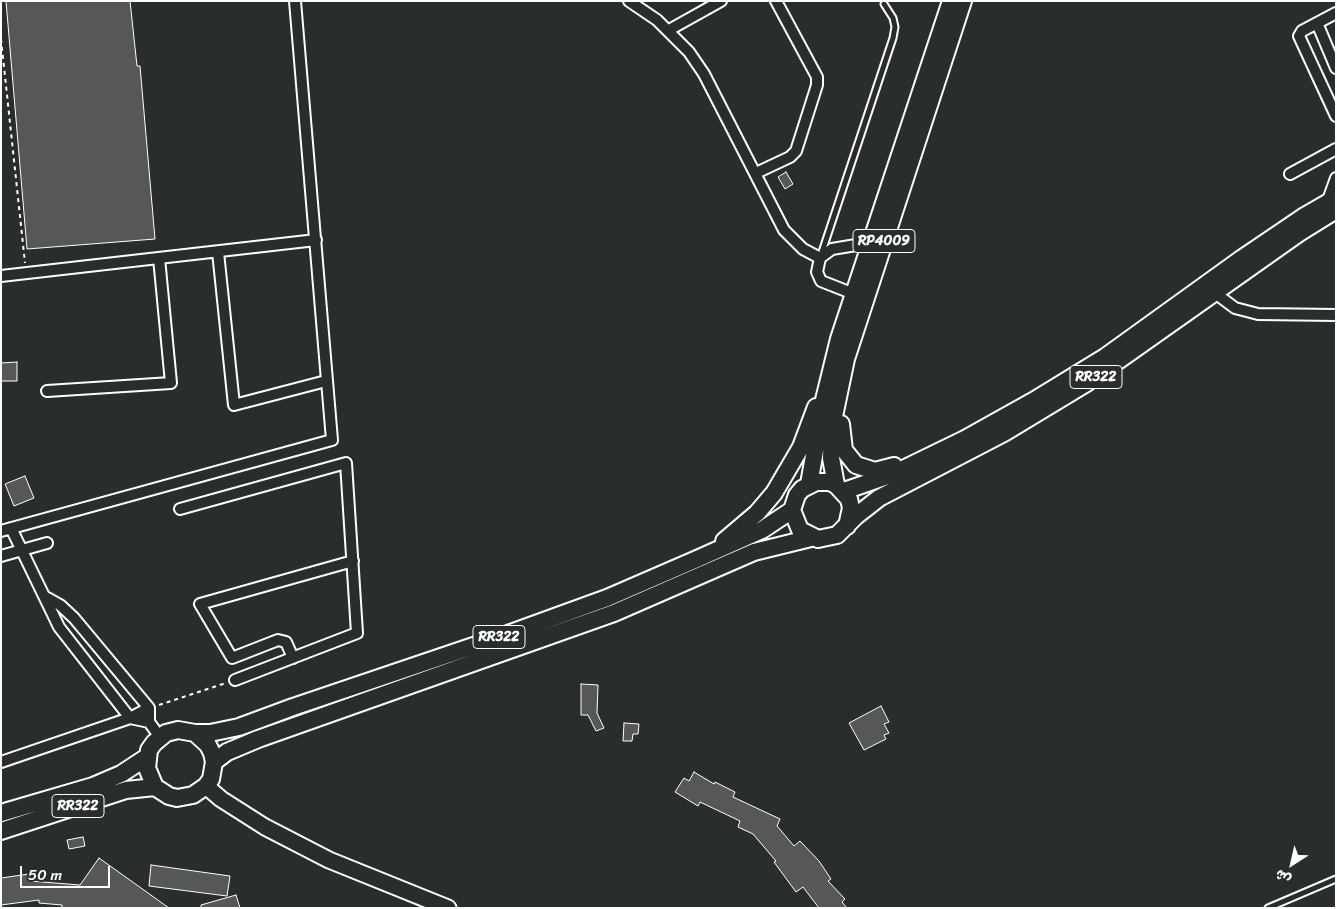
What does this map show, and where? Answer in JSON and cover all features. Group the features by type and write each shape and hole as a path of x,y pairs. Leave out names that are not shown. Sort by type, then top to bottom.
{"main road":[{"name":"RP4009","path":"840,488 833,474 831,442 834,382 839,339 951,1"},
{"name":"RP4009","path":"809,484 834,382 856,326 963,1"},
{"name":"RR322","path":"214,762 227,752 258,739 614,613 754,552 811,538 831,538 879,498 1004,433 1059,401 1215,294 1299,233 1333,204"},
{"name":"RR322","path":"1,813 93,786 121,774 147,757 154,742 160,737 178,730 195,733 222,732 239,727 607,598 762,530 792,510 797,495 809,484 823,481 840,488 880,480 999,421 1098,361 1241,259 1333,204"},
{"path":"834,382 841,440 844,450 856,465 865,469 884,470 939,452"},
{"path":"697,559 737,531 774,493 797,455 834,382"},
{"path":"840,488 851,508 847,526"},
{"path":"792,510 800,530 811,538"},
{"path":"147,757 148,773 155,787 177,798 193,796 206,786 211,779 214,762 208,745 195,733"},
{"path":"206,786 221,799 265,827 329,860 448,908"},
{"name":"RR322","path":"1,831 136,787 155,787"}],"street":[{"path":"149,722 130,718 59,628 20,551 6,529 332,440 295,1"},
{"path":"629,1 669,30 689,52 704,74 790,237 803,249 820,258"},
{"path":"669,30 721,1"},
{"path":"756,174 796,152 817,85 816,77 776,1"},
{"path":"1336,13 1302,31 1299,36 1336,116"},
{"path":"1316,23 1336,68"},
{"path":"1290,174 1336,149"},
{"path":"1333,204 1336,178"},
{"path":"854,294 821,281 818,272 820,258 832,249 856,245 872,237"},
{"path":"1,276 316,240"},
{"path":"218,252 234,405 326,381"},
{"path":"47,392 171,383 159,258"},
{"path":"1215,294 1235,308 1258,314 1336,315"},
{"path":"180,509 346,463 357,634 235,680"},
{"path":"1,556 47,543"},
{"path":"293,658 288,645 283,640 232,658 200,604 353,561"},
{"path":"44,596 60,605 74,618 149,708 149,722 160,737"},
{"path":"1,762 130,718 149,708"}],"lane":[{"path":"820,258 893,38 895,27 893,18 884,4"},
{"path":"1268,908 1336,879"}],"path":[{"path":"1,39 26,272"},
{"path":"149,708 235,680"}],"building":[{"path":"6,1 130,1 137,66 140,66 155,239 27,249"},
{"path":"786,172 793,184 785,189 778,177"},
{"path":"17,362 17,381 1,381 1,363"},
{"path":"25,476 34,498 14,506 5,484"},
{"path":"581,684 598,685 597,713 604,728 596,731 588,715 581,715"},
{"path":"881,706 889,722 884,724 889,733 884,735 886,739 864,750 849,723"},
{"path":"624,723 639,724 638,734 633,734 632,741 623,741"},
{"path":"694,772 714,784 715,782 735,792 733,797 780,819 777,826 794,846 800,841 819,861 831,879 828,881 845,899 842,902 847,908 819,908 803,887 796,892 774,862 776,861 753,834 738,827 740,821 700,802 698,806 675,792 684,778 689,781"},
{"path":"83,837 85,846 69,849 67,840"},
{"path":"99,858 169,908 62,908 62,905 39,903 39,900 1,905 1,878 29,874 30,881 80,885"},
{"path":"151,865 230,876 227,896 149,886"},
{"path":"236,895 240,908 201,908 201,905"}]}
